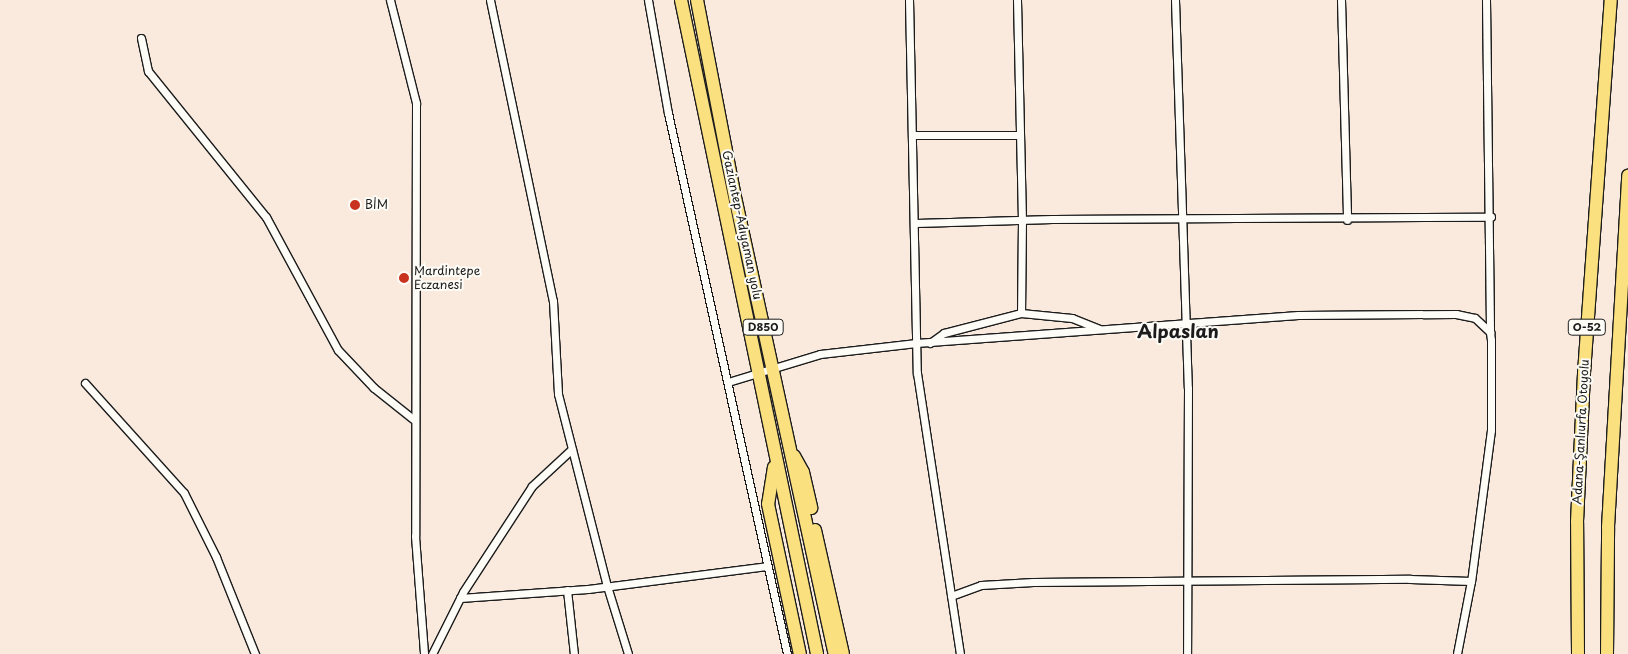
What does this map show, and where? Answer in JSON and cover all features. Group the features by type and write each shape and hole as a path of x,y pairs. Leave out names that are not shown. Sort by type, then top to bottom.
{"highway":[{"name":"Gaziantep-Adıyaman yolu","path":"680,0 817,654"},
{"name":"Gaziantep-Adıyaman yolu","path":"697,0 772,366 834,654"},
{"name":"Adana-Şanlıurfa Otoyolu","path":"1578,654 1577,522 1584,373 1611,0"},
{"name":"O-52","path":"1607,654 1608,527 1628,176"},
{"path":"789,447 804,472 844,654"},
{"path":"775,460 768,504 800,654"}],"street":[{"path":"390,0 416,103 413,419 415,536 424,654"},
{"path":"490,0 553,301 558,394 607,586 628,654"},
{"path":"648,0 668,113 787,654"},
{"path":"908,0 914,135 917,373 960,654"},
{"path":"1017,0 1022,220 1021,313"},
{"path":"1175,0 1183,221 1184,323 1188,388 1187,654"},
{"path":"1341,0 1347,220"},
{"path":"1457,654 1471,581 1491,430 1491,217 1486,0"},
{"path":"140,38 148,70 266,217 338,350 374,388 413,419"},
{"path":"914,135 1020,135"},
{"path":"916,224 1022,220 1347,220 1491,217"},
{"path":"930,343 944,333 1021,313 1072,318 1101,330"},
{"path":"728,382 772,366 820,354 916,343 1184,323 1298,316 1456,314 1474,318 1490,332"},
{"path":"85,383 184,493 216,557 255,654"},
{"path":"432,654 460,598 532,486 572,449"},
{"path":"460,598 607,586 767,566"},
{"path":"951,596 981,586 1023,583 1186,583 1410,578 1471,581"},
{"path":"567,590 574,654"}],"place":[{"name":"BİM","path":"355,205"},
{"name":"Mardintepe Eczanesi","path":"404,278"}],"district":[{"name":"Alpaslan","path":"1178,331"}]}
